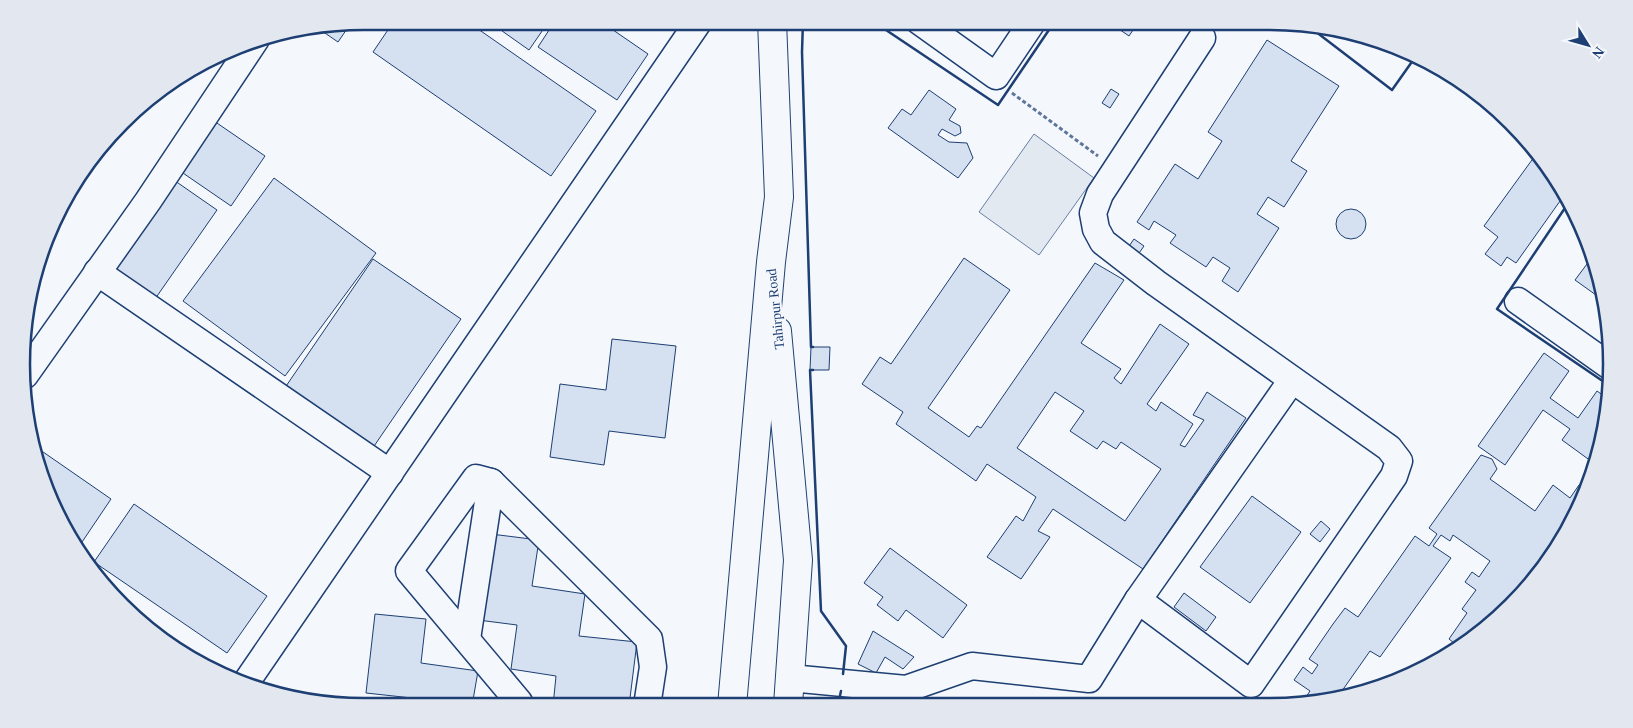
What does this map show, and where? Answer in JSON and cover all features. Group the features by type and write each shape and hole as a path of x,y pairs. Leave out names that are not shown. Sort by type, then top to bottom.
{"main road":[{"path":"771,262 779,197 772,30"},
{"name":"Tahirpur Road","path":"733,698 771,262"},
{"name":"Tahirpur Road","path":"771,262 798,560 789,698"},
{"path":"751,488 792,491"}],"street":[{"path":"249,677 693,30"},
{"path":"932,30 996,76 1027,30"},
{"path":"1138,600 1251,684 1394,476 1399,461 1389,448 1156,283 1104,242 1096,229 1093,213 1100,194 1202,38"},
{"path":"30,368 148,201 248,51"},
{"path":"98,272 390,473"},
{"path":"1518,301 1603,361"},
{"path":"790,678 906,689 972,666 1089,679 1138,600 1292,380"},
{"path":"516,698 409,571 476,478 491,482 649,639 653,667 648,698"},
{"path":"466,639 491,482"}],"path":[{"path":"996,76 1008,90 1116,169"}],"shaded area":[{"path":"1034,134 1094,178 1039,255 979,212"}],"building":[{"path":"388,30 479,30 596,111 551,176 373,52"},
{"path":"501,30 543,30 529,50"},
{"path":"549,30 613,30 648,54 617,100 538,47"},
{"path":"1120,30 1133,30 1129,36"},
{"path":"346,31 338,42 324,33"},
{"path":"1267,40 1339,86 1291,161 1307,171 1284,207 1268,197 1257,214 1279,228 1238,292 1222,281 1230,268 1213,257 1206,267 1170,243 1176,235 1154,221 1149,230 1137,222 1175,164 1198,179 1222,141 1208,132"},
{"path":"1111,89 1119,94 1110,108 1102,103"},
{"path":"929,90 956,109 949,120 960,126 961,133 955,136 942,129 938,135 949,142 967,143 973,158 958,178 888,128 902,109 911,115"},
{"path":"214,121 265,156 231,206 180,171"},
{"path":"1533,159 1547,178 1560,201 1516,263 1507,257 1501,266 1485,254 1498,237 1484,226"},
{"path":"168,176 217,210 155,299 106,265"},
{"path":"274,178 376,253 285,376 183,301"},
{"path":"1351,209 1361,214 1366,224 1361,234 1351,239 1341,234 1336,224 1341,214"},
{"path":"1134,239 1144,246 1137,256 1127,249"},
{"path":"964,258 1010,290 928,408 969,437 977,426 981,428 1095,263 1124,280 1081,343 1121,369 1114,378 1121,384 1160,324 1189,344 1147,404 1156,411 1161,402 1193,424 1180,445 1185,447 1204,420 1193,415 1207,392 1246,418 1143,569 1053,509 1038,531 1050,537 1021,579 987,557 1016,516 1023,521 1036,497 987,464 976,481 896,424 903,412 862,384 880,357 891,364","holes":["1055,392 1084,411 1070,431 1097,449 1103,441 1116,449 1121,442 1161,469 1125,521 1017,448"]},
{"path":"373,259 461,319 370,452 282,392"},
{"path":"1587,264 1596,295 1575,280"},
{"path":"612,339 676,346 665,438 609,431 604,465 550,457 560,384 606,390"},
{"path":"811,347 830,347 829,370 810,370"},
{"path":"1544,353 1569,371 1550,398 1578,418 1597,391 1601,394 1597,429 1589,460 1562,440 1570,429 1543,410 1505,465 1478,446"},
{"path":"41,451 111,499 82,543 55,492"},
{"path":"1481,455 1492,459 1497,469 1490,479 1535,511 1553,485 1570,498 1580,486 1569,512 1547,550 1505,600 1472,629 1454,643 1449,639 1467,613 1462,609 1476,590 1465,582 1472,572 1479,577 1490,561 1453,535 1450,541 1441,535 1433,546 1451,558 1380,657 1370,651 1343,690 1307,696 1310,691 1294,680 1303,667 1312,674 1318,665 1309,659 1333,624 1345,608 1358,617 1415,536 1429,546 1437,534 1429,528"},
{"path":"1252,496 1301,532 1250,603 1200,567"},
{"path":"134,504 267,596 227,653 95,561"},
{"path":"1321,521 1330,529 1320,542 1310,534"},
{"path":"491,534 539,540 532,586 585,594 579,636 637,642 630,698 554,698 556,676 511,669 517,625 478,620"},
{"path":"890,548 967,605 943,638 906,610 898,621 877,605 883,597 864,583"},
{"path":"1184,593 1216,617 1206,631 1174,607"},
{"path":"375,614 426,619 421,663 478,671 473,698 412,698 366,693"},
{"path":"873,631 914,657 903,669 885,657 876,673 858,664"}],"wall":[{"path":"803,30 811,347 813,347"},
{"path":"886,30 998,105 1049,30"},
{"path":"1318,34 1392,90 1412,62"},
{"path":"1565,208 1497,309 1602,381"},
{"path":"813,370 810,370 821,611 846,646 843,674"},
{"path":"840,698 841,691"}]}
